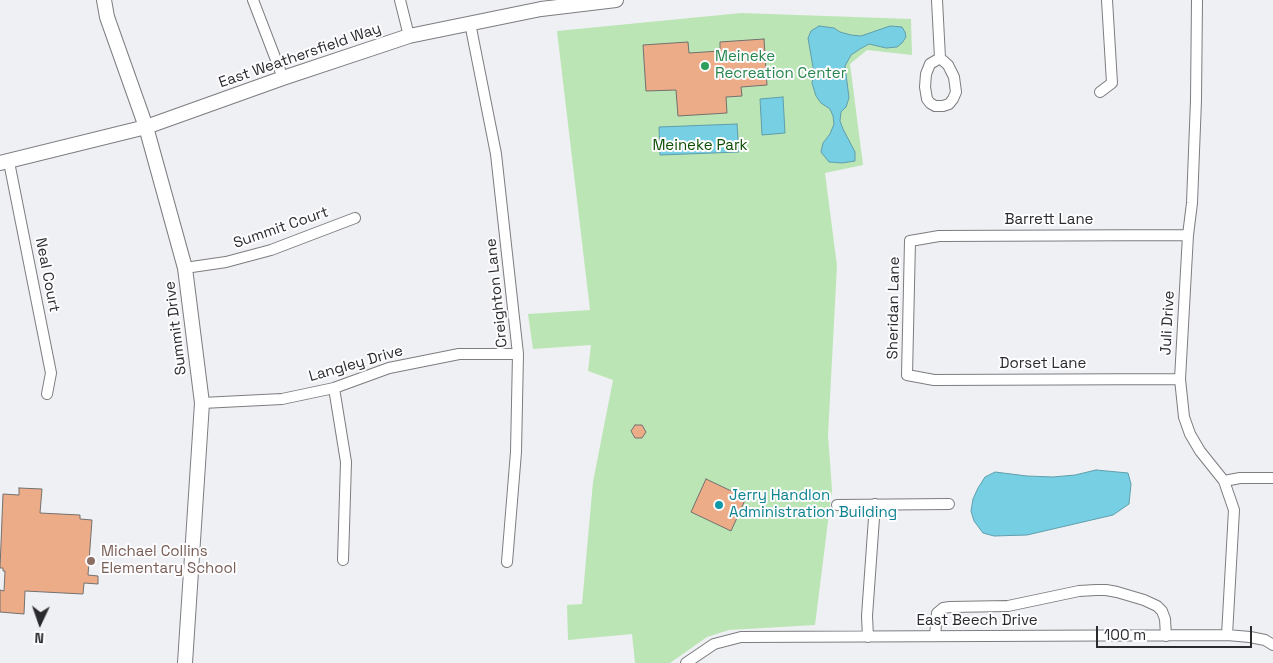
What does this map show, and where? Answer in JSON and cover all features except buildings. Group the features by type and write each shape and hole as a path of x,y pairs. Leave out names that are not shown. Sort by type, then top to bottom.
{"street":[{"name":"Summit Drive","path":"104,0 107,17 146,127 185,268 202,403 185,663"},
{"path":"253,0 283,78"},
{"path":"400,0 409,36"},
{"name":"East Weathersfield Way","path":"4,162 146,127 283,78 409,36 470,23 540,4 616,0"},
{"path":"938,0 940,58 948,65 954,77 956,92 954,99 949,104 936,106 926,99 926,74 930,64 940,58"},
{"path":"1100,92 1112,83 1107,0"},
{"name":"Juli Drive","path":"1197,0 1192,204 1188,235 1180,379 1184,417 1190,434 1200,452 1224,481 1234,510 1227,635"},
{"name":"Creighton Lane","path":"470,23 496,154 518,354 516,452 508,562"},
{"name":"Neal Court","path":"4,162 51,373 47,394"},
{"name":"Summit Court","path":"185,268 226,262 271,250 355,218"},
{"name":"Barrett Lane","path":"910,241 939,236 1188,235"},
{"name":"Sheridan Lane","path":"907,375 910,241"},
{"name":"Langley Drive","path":"202,403 282,399 334,388 389,368 459,354 518,354"},
{"name":"Dorset Lane","path":"907,375 934,380 1180,379"},
{"path":"334,388 346,462 343,560"},
{"path":"1224,481 1240,478 1273,478"},
{"path":"836,504 949,504"},
{"path":"868,637 867,616 875,504"},
{"path":"935,636 937,613 943,608 1008,606 1096,590 1117,592 1157,606 1162,611 1165,619 1166,636"},
{"name":"East Beech Drive","path":"686,663 714,644 741,637 1227,635 1265,640 1273,645"}],"green space":[{"name":"Meineke Park","path":"741,13 911,19 912,55 867,50 850,64 863,165 825,173 837,266 828,435 832,490 815,625 729,630 707,637 670,663 635,663 632,634 568,640 567,605 582,604 593,482 613,380 588,371 591,345 533,349 528,314 590,310 557,31"}],"water":[{"path":"819,26 834,28 840,32 861,36 890,26 902,27 905,32 906,37 897,47 886,48 869,44 851,55 845,66 849,98 846,107 841,112 840,121 855,152 855,161 829,162 821,152 823,143 830,134 834,124 830,109 821,103 816,96 812,83 814,73 808,38 811,31"},
{"path":"783,97 785,133 762,135 760,99"},
{"path":"737,124 739,152 660,155 659,127"},
{"path":"1096,470 1128,473 1131,484 1129,504 1113,515 1027,535 994,536 983,533 974,521 971,511 973,499 985,477 995,472 1053,477 1075,475"}],"place":[{"name":"Meineke Recreation Center","path":"705,66"},
{"name":"Jerry Handlon Administration Building","path":"719,505"},
{"name":"Michael Collins Elementary School","path":"91,561"}]}
